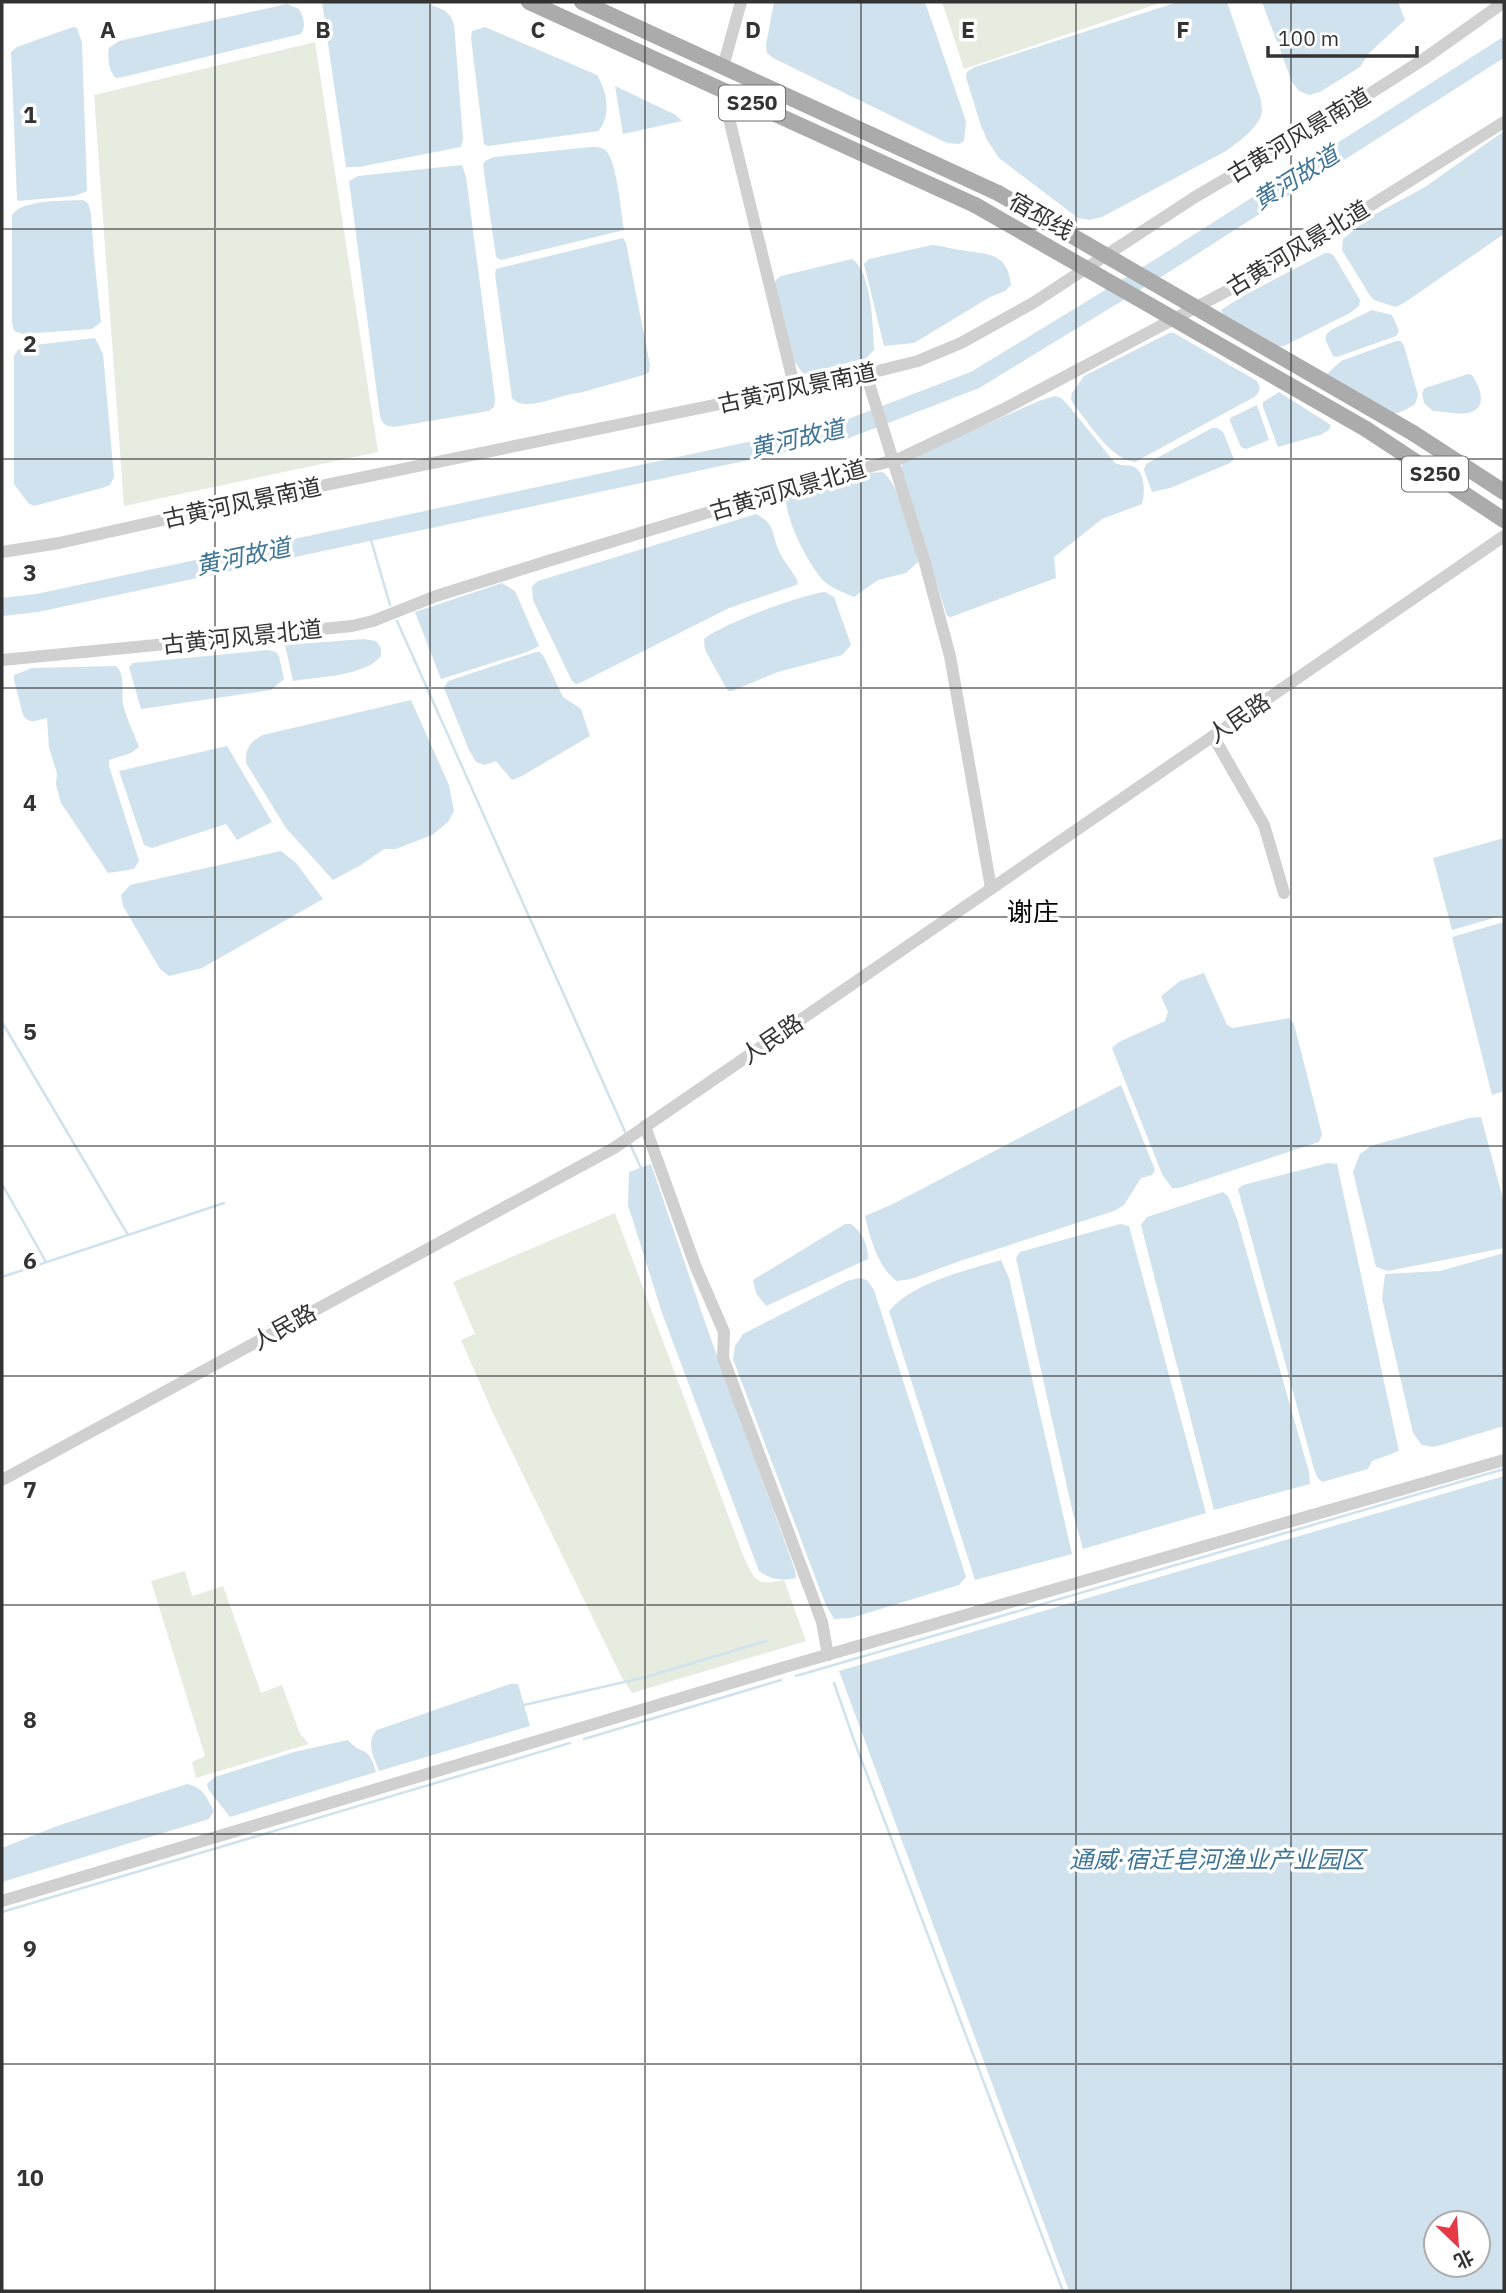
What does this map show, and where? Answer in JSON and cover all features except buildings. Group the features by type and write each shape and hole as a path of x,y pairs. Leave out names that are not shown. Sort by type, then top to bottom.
{"main road":[{"name":"宿邳线","path":"529,2 975,205 1366,429 1504,520"},
{"name":"宿邳线","path":"582,2 998,193 1413,433 1504,492"}],"street":[{"path":"723,67 741,2"},
{"name":"古黄河风景南道","path":"2,552 59,543 252,500 795,389 867,378 918,361 961,343 1033,303 1195,197 1424,59 1504,2"},
{"path":"722,90 795,389"},
{"name":"古黄河风景北道","path":"2,660 352,626 373,621 436,596 892,456 1004,409 1274,266 1504,122"},
{"path":"867,378 925,563 950,656 991,888"},
{"name":"人民路","path":"2,1480 627,1138 1504,536"},
{"path":"1213,736 1264,825 1284,893"},
{"path":"645,1126 695,1265 724,1332 723,1358 822,1622 828,1656"},
{"path":"2,1900 1504,1460"}],"shaded area":[{"path":"942,2 1163,2 964,69"},
{"path":"315,42 378,452 124,506 94,95"},
{"path":"615,1213 750,1571 761,1582 784,1580 806,1641 632,1693 622,1678 493,1413 461,1340 475,1334 453,1282"},
{"path":"185,1571 192,1596 223,1586 261,1693 282,1685 300,1734 309,1744 196,1778 192,1762 205,1756 151,1581"}],"water":[{"path":"322,2 424,2 444,10 451,17 454,24 463,139 461,147 359,167 346,167"},
{"path":"774,2 925,2 966,121 964,141 959,144 947,143 773,58 767,53 766,45"},
{"path":"1178,2 1227,2 1261,100 1260,118 1247,134 1226,151 1102,217 1089,220 1078,218 999,158 980,123 966,77 967,72 975,67"},
{"path":"1262,2 1398,2 1405,20 1369,53 1360,67 1320,92 1309,95 1299,91 1292,82"},
{"path":"287,4 301,12 304,25 301,34 123,77 116,78 110,68 109,48 119,41"},
{"path":"73,27 77,28 82,43 87,191 74,196 18,201 11,52 17,47"},
{"path":"485,27 597,75 606,103 605,118 598,131 488,146 484,144 471,38 472,31"},
{"path":"615,86 676,115 682,121 623,134"},
{"path":"1504,131 1504,234 1404,303 1396,307 1374,300 1342,250 1343,239 1370,217 1425,187"},
{"path":"591,147 604,149 610,158 616,177 624,230 501,260 496,257 483,165 485,161 494,157"},
{"path":"462,165 466,177 494,407 489,411 389,426 383,423 380,416 349,181 358,176"},
{"path":"83,200 88,203 91,214 101,322 92,329 23,334 14,331 12,215 34,203"},
{"path":"623,238 650,365 649,372 544,402 526,404 512,398 496,269"},
{"path":"932,245 980,253 1001,260 1009,274 1011,285 914,343 884,346 864,264 869,259"},
{"path":"1325,253 1334,256 1360,300 1359,306 1350,313 1284,346 1278,346 1224,315 1221,310 1243,296"},
{"path":"852,259 864,275 872,315 874,350 866,358 804,374 792,359 774,285 776,280 781,276"},
{"path":"1372,310 1392,315 1399,331 1396,336 1337,357 1333,356 1326,335"},
{"path":"1169,333 1174,333 1257,381 1259,391 1256,396 1135,462 1109,448 1074,405 1072,393 1084,376"},
{"path":"95,338 103,354 114,477 110,485 102,488 34,506 28,503 14,484 14,356 26,346"},
{"path":"1401,341 1404,346 1418,395 1415,404 1407,409 1389,413 1327,374 1341,361"},
{"path":"1472,375 1480,391 1481,402 1475,410 1468,413 1433,411 1424,403 1422,393 1425,388"},
{"path":"1279,392 1331,425 1329,430 1278,447 1263,402"},
{"path":"1055,396 1068,405 1115,463 1137,468 1144,489 1142,504 1102,519 1054,557 1056,578 951,617 947,616 902,473 902,461"},
{"path":"1257,405 1269,440 1246,449 1241,447 1230,418"},
{"path":"1212,428 1223,432 1234,459 1170,488 1152,492 1144,470 1146,464"},
{"path":"883,472 890,479 901,501 918,562 906,573 878,580 854,597 839,591 819,575 794,531 786,499 869,473"},
{"path":"756,514 770,525 781,555 797,580 796,585 729,608 582,682 576,684 572,681 533,600 532,586 538,581"},
{"path":"502,583 515,591 539,646 441,679 415,612"},
{"path":"825,592 834,597 851,645 842,655 778,672 728,691 705,650 704,639 762,611"},
{"path":"364,639 376,641 381,648 381,656 374,663 353,672 293,681 285,645"},
{"path":"268,650 279,656 284,679 271,690 141,709 129,667 133,663"},
{"path":"540,652 544,657 563,697 581,709 590,736 512,780 496,761 485,765 476,762 444,688 448,681"},
{"path":"116,666 122,679 124,709 139,747 131,753 109,760 109,766 139,861 134,869 108,873 61,803 56,784 57,773 49,748 47,718 31,721 23,715 14,675 32,668"},
{"path":"411,700 449,785 454,811 448,822 432,835 396,849 384,849 333,880 286,828 246,763 246,754 252,743 263,735"},
{"path":"227,746 272,822 237,840 226,824 152,848 144,845 119,771"},
{"path":"1504,838 1504,915 1452,930 1433,858"},
{"path":"281,851 296,863 323,899 202,968 169,976 160,969 123,906 121,895 130,885"},
{"path":"1504,922 1504,1091 1492,1095 1452,937"},
{"path":"1204,973 1227,1025 1233,1028 1289,1018 1294,1024 1322,1134 1319,1142 1172,1188 1162,1174 1112,1048 1119,1042 1165,1021 1168,1012 1161,996 1180,981"},
{"path":"1121,1085 1155,1170 1152,1175 1141,1178 1124,1205 1114,1211 911,1279 897,1281 890,1275 872,1243 865,1216"},
{"path":"1481,1117 1504,1203 1504,1248 1388,1271 1376,1267 1353,1172 1360,1154 1371,1146"},
{"path":"1328,1163 1337,1164 1399,1451 1372,1461 1368,1469 1322,1482 1314,1469 1238,1189 1243,1185"},
{"path":"651,1164 796,1578 776,1579 759,1571 662,1313 628,1205 629,1172"},
{"path":"1223,1192 1228,1196 1237,1219 1309,1472 1310,1484 1214,1510 1141,1225 1147,1217"},
{"path":"845,1224 851,1224 861,1235 866,1243 868,1259 766,1306 756,1293 753,1280"},
{"path":"1120,1224 1129,1226 1206,1513 1083,1549 1016,1258 1020,1252"},
{"path":"1504,1253 1504,1426 1433,1447 1422,1445 1413,1433 1382,1299 1385,1274 1440,1271"},
{"path":"1001,1260 1009,1278 1072,1554 975,1580 889,1311 899,1301 926,1285"},
{"path":"859,1278 867,1280 874,1290 966,1577 959,1585 851,1618 834,1619 825,1603 733,1359 735,1346 743,1334 847,1281"},
{"name":"通威·宿迁皂河渔业产业园区","path":"1504,1476 1504,2291 1069,2291 839,1671"},
{"path":"510,1684 518,1684 530,1726 379,1771 371,1745 377,1730"},
{"path":"348,1740 370,1757 376,1772 230,1817 208,1789 207,1784 215,1777 294,1752"},
{"path":"187,1784 197,1788 206,1797 214,1811 209,1819 2,1882 2,1848 60,1825"}],"waterway":[{"name":"黄河故道","path":"2,607 37,603 842,431 975,380 1160,267 1504,47"},
{"path":"369,533 390,605"},
{"path":"397,621 627,1136"},
{"path":"2,1022 128,1235"},
{"path":"629,1142 641,1168"},
{"path":"2,1184 46,1262"},
{"path":"2,1277 224,1203"},
{"path":"796,1676 1504,1469"},
{"path":"524,1705 646,1677 766,1641"},
{"path":"584,1739 781,1680"},
{"path":"834,1683 1063,2291"},
{"path":"2,1912 570,1743"}],"district":[{"name":"谢庄","path":"1033,912"}]}
